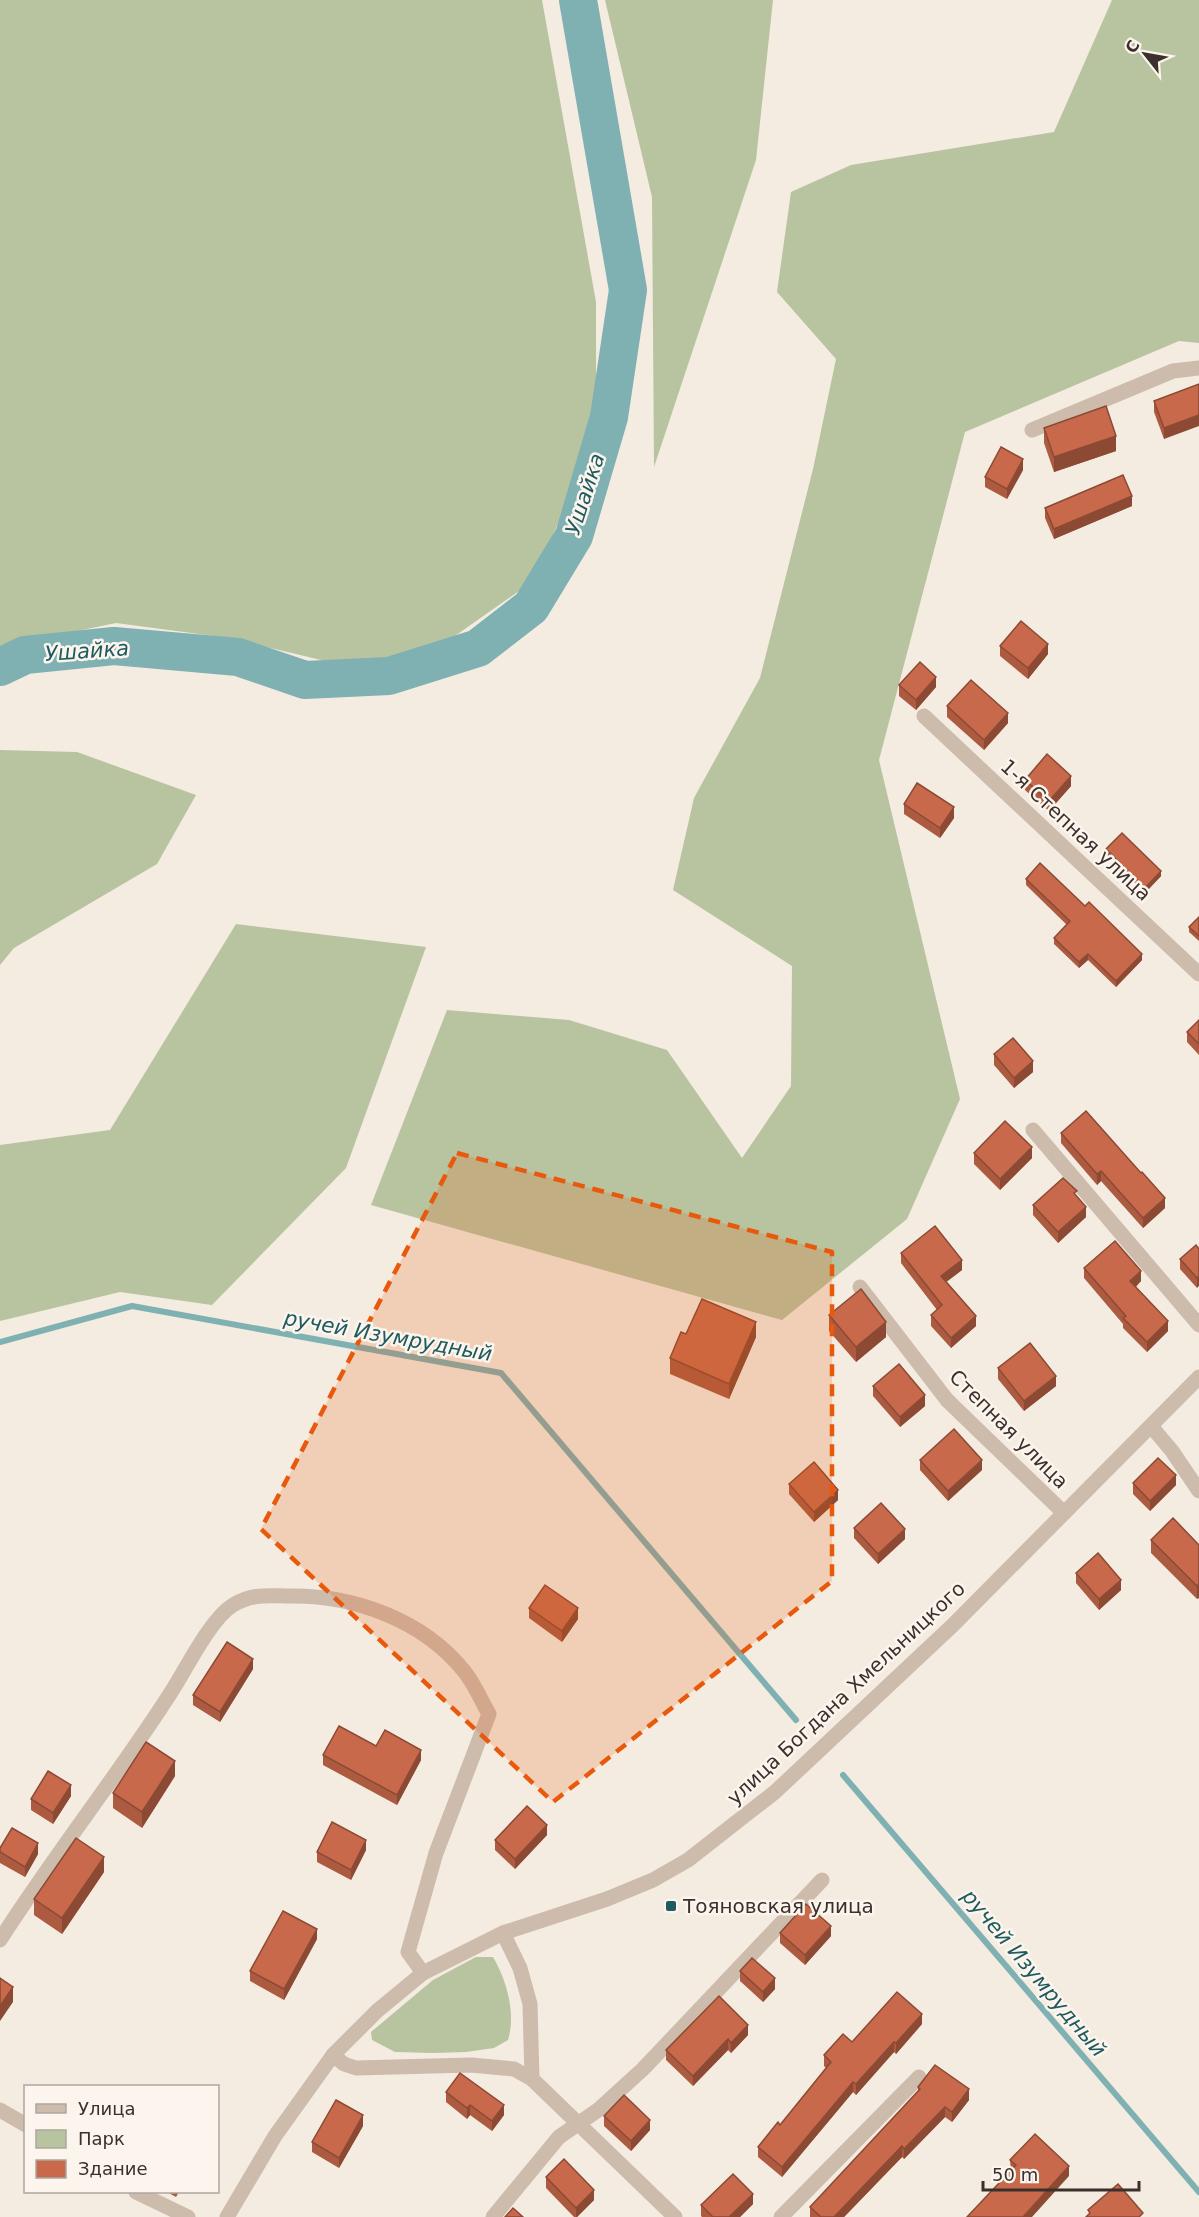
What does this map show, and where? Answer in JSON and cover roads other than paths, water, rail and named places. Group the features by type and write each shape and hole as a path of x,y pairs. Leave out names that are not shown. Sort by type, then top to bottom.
{"street":[{"path":"1032,430 1173,371 1199,368"},
{"name":"1-я Степная улица","path":"924,716 1199,974"},
{"path":"1033,1130 1199,1325"},
{"name":"Степная улица","path":"860,1287 947,1400 1064,1513"},
{"name":"улица Богдана Хмельницкого","path":"227,2217 275,2136 333,2055 377,2011 423,1973 504,1933 607,1899 653,1880 688,1860 775,1792 953,1626 1199,1377"},
{"path":"1151,1426 1172,1450 1199,1491"},
{"path":"0,1940 169,1697 215,1622 231,1606 250,1596 310,1595 365,1606 395,1617 420,1633 443,1650 465,1671 489,1714 436,1853 408,1952 423,1973"},
{"path":"493,2217 559,2137 598,2110 643,2069 822,1880"},
{"path":"504,1933 520,1968 530,2004 532,2079"},
{"path":"333,2055 344,2064 356,2068 471,2065 514,2069 532,2079 675,2217"},
{"path":"781,2217 919,2077"},
{"path":"0,2110 24,2124"},
{"path":"138,2193 188,2217"}],"waterway":[{"name":"Ушайка","path":"0,667 25,655 114,646 238,657 305,680 389,676 478,648 531,607 574,536 609,417 628,290 578,0"},
{"name":"ручей Изумрудный","path":"0,1342 132,1306 501,1373 796,1720"},
{"name":"ручей Изумрудный","path":"843,1775 1199,2192"}],"place":[{"name":"Тояновская улица","path":"671,1906"}]}
